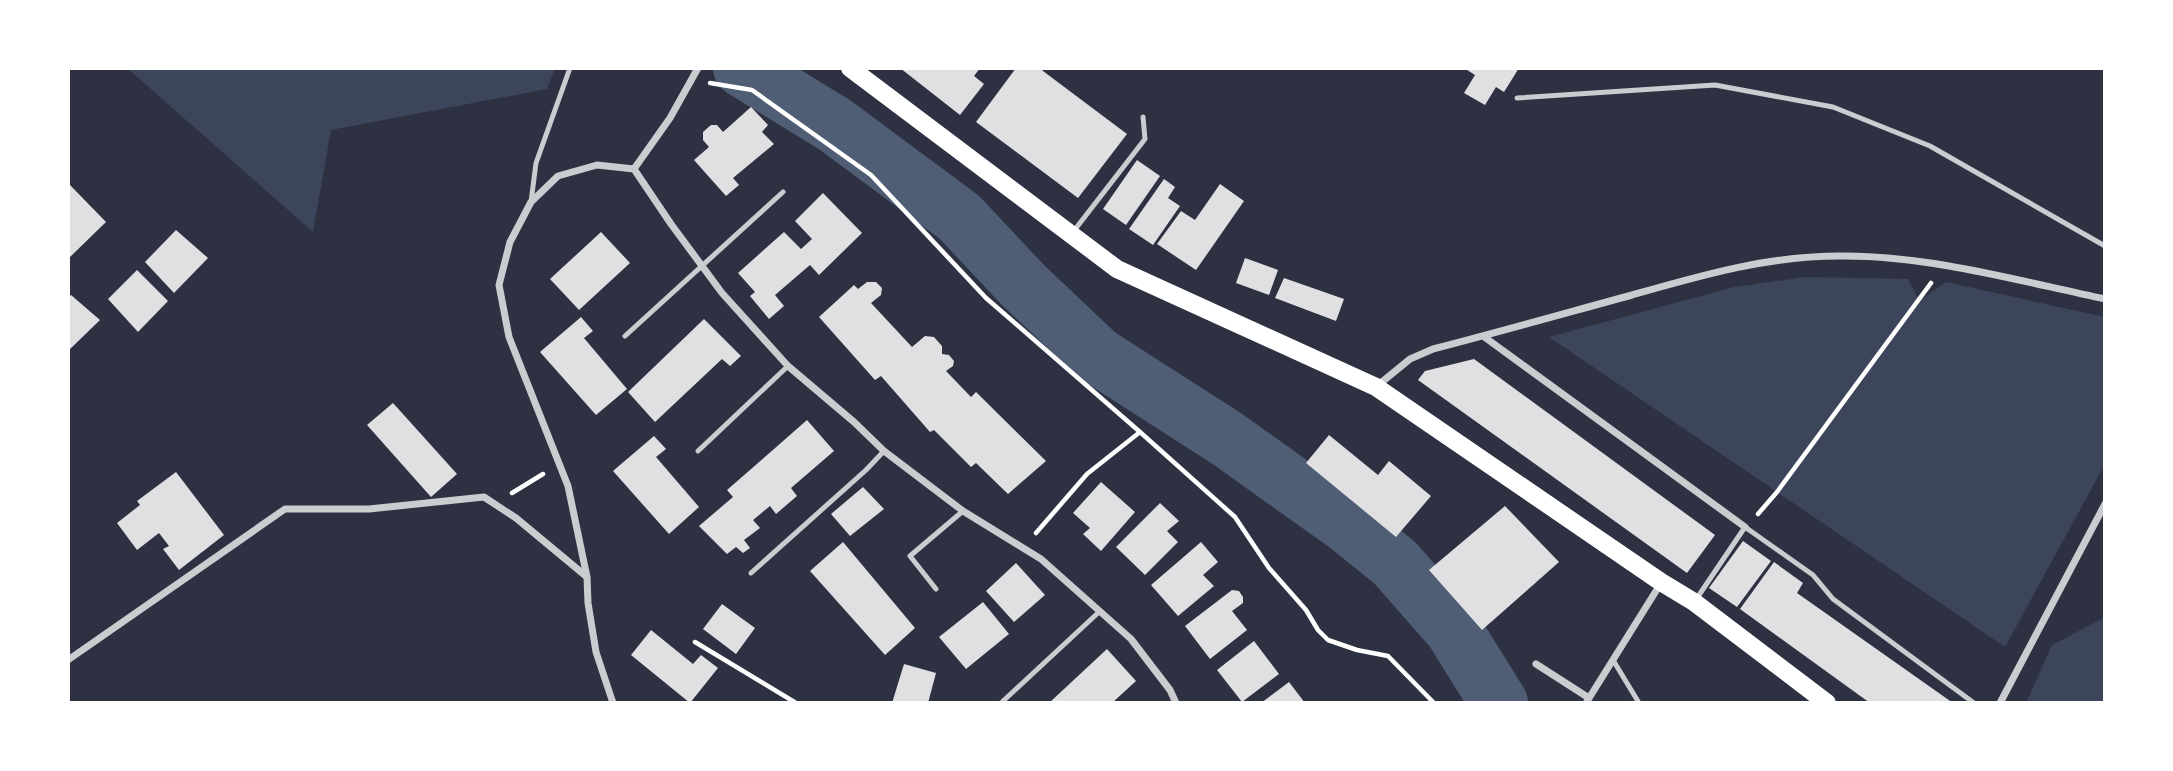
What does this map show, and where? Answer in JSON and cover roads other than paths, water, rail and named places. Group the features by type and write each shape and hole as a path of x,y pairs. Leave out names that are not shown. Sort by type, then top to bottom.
{"main road":[{"path":"850,68 1117,269 1376,387 1694,602 1827,703"}],"street":[{"path":"634,169 670,118 698,68"},
{"path":"613,703 596,652 587,578 568,486 509,337 499,285 510,242 531,202 558,176 597,165 634,169 722,293 788,366 884,451 963,512 1041,559 1131,639 1176,703"},
{"path":"1376,387 1410,359 1433,349 1727,268 1788,258 1894,258 1944,265 2105,299"},
{"path":"1483,336 1745,527"},
{"path":"68,660 285,509 369,509 484,497 516,517 587,578"},
{"path":"2000,703 2105,504"},
{"path":"1536,664 1588,700 1661,582"}],"lane":[{"path":"531,202 536,163 569,68"},
{"path":"1517,98 1715,85 1833,107 1930,146 2105,246"},
{"path":"1071,235 1145,139 1143,117"},
{"path":"625,336 783,192"},
{"path":"698,451 788,366"},
{"path":"751,573 884,451"},
{"path":"936,589 910,556 963,512"},
{"path":"1694,602 1745,527 1814,575 1833,598 1974,703"},
{"path":"1001,703 1100,611"},
{"path":"1613,660 1639,703"}],"waterway":[{"path":"742,68 835,125 959,217 1023,285 1098,356 1226,438 1348,525 1395,563 1453,629 1499,703"}]}
